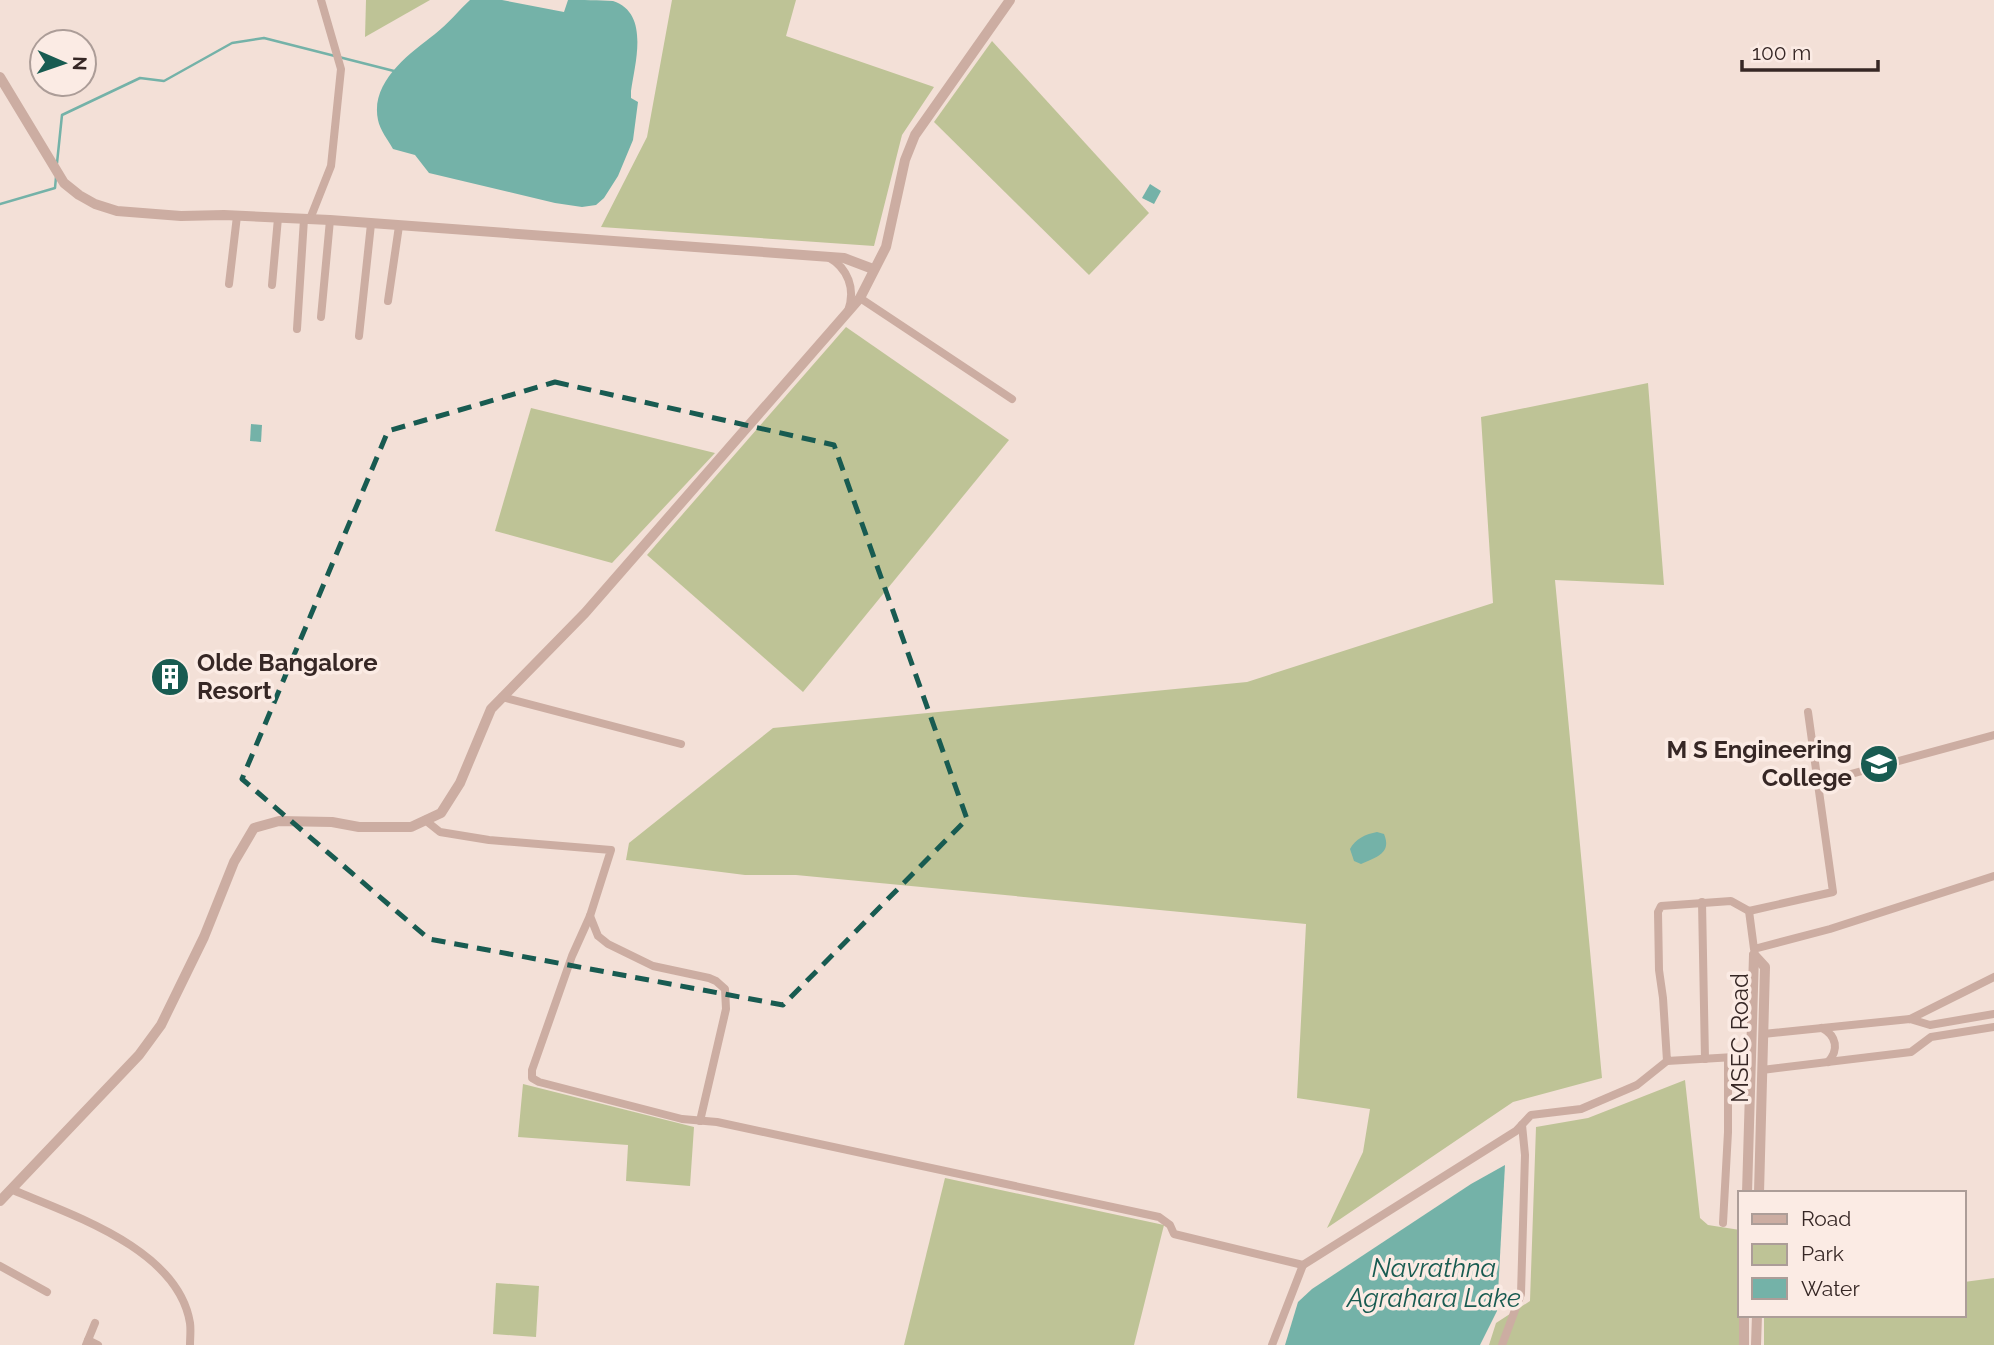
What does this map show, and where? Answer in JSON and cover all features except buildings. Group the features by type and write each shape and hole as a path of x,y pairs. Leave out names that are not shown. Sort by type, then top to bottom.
{"street":[{"path":"297,329 307,219 331,166 341,69 321,0"},
{"path":"0,1201 139,1055 161,1025 204,937 234,862 254,828 279,821 332,822 359,827 411,827 440,813 460,783 491,709 585,612 860,298 886,247 905,160 915,135 1010,0"},
{"path":"0,77 64,183 95,204 117,211 181,216 330,220 844,258 873,269"},
{"path":"229,284 237,216"},
{"path":"272,285 278,218"},
{"path":"321,317 330,220"},
{"path":"359,336 371,224"},
{"path":"388,301 399,226"},
{"path":"828,257 840,265 850,284 850,303 846,314"},
{"path":"860,298 1012,399"},
{"path":"502,697 681,744"},
{"path":"1667,1061 1663,998 1658,970 1658,912 1661,906 1731,901 1749,911 1833,892 1808,712"},
{"path":"1818,783 1994,735"},
{"path":"425,820 440,832 611,850 590,916 572,956 541,1042 532,1070 533,1078 555,1087 682,1119 717,1122 1159,1217 1170,1225 1174,1234 1303,1265"},
{"path":"1749,911 1754,952 1994,876"},
{"path":"1702,902 1704,1059"},
{"path":"590,916 598,936 608,944 653,966 709,978 724,989 726,1009 700,1121"},
{"name":"MSEC Road","path":"1754,952 1765,967 1759,1191"},
{"name":"MSEC Road","path":"1747,1191 1754,952"},
{"path":"1763,1034 1910,1019 1994,977"},
{"path":"1910,1019 1930,1025 1994,1014"},
{"path":"1762,1070 1911,1052 1931,1037 1994,1027"},
{"path":"1822,1028 1833,1037 1836,1045 1834,1055 1828,1062"},
{"path":"1272,1345 1303,1265 1370,1226 1516,1131 1531,1115 1581,1110 1637,1086 1667,1061 1751,1056"},
{"path":"1723,1223 1728,1132 1728,1058"},
{"path":"1502,1345 1521,1294 1525,1155 1521,1125"},
{"path":"13,1190 111,1231 141,1252 180,1296 190,1323 190,1345"},
{"path":"0,1266 47,1292"},
{"path":"1744,1317 1744,1345"},
{"path":"1756,1345 1757,1317"},
{"path":"95,1323 87,1343 98,1345"}],"highlighted area":[{"path":"555,382 834,445 967,819 783,1005 429,939 242,779 388,431"}],"green space":[{"path":"366,0 430,0 365,37"},
{"path":"672,0 796,0 786,36 934,87 902,135 874,246 601,227 647,137"},
{"path":"992,41 1149,213 1089,275 934,122"},
{"path":"846,327 1009,440 803,692 647,555"},
{"path":"1648,383 1664,585 1555,580 1602,1078 1513,1102 1327,1228 1363,1152 1370,1109 1297,1098 1306,924 796,875 745,875 626,860 629,843 773,728 1247,682 1493,603 1481,417"},
{"path":"531,408 715,453 612,563 495,531"},
{"path":"1685,1080 1700,1218 1708,1225 1738,1230 1739,1345 1489,1345 1496,1323 1530,1301 1536,1127 1588,1118"},
{"path":"523,1084 694,1127 690,1186 626,1181 628,1145 518,1137"},
{"path":"945,1178 1164,1225 1134,1345 904,1345"},
{"path":"1994,1278 1994,1345 1764,1345 1764,1317 1966,1317 1966,1282"},
{"path":"496,1283 539,1286 536,1337 493,1334"}],"water":[{"path":"470,0 502,0 564,12 568,0 613,1 625,7 632,16 636,27 637,53 631,98 638,102 633,140 618,176 604,198 596,205 582,207 555,203 429,173 415,155 393,149 378,120 377,106 386,81 403,60 440,30"},
{"path":"1150,184 1161,191 1154,204 1142,198"},
{"path":"251,424 262,425 261,442 250,441"},
{"path":"1377,832 1384,834 1386,840 1381,854 1361,864 1354,861 1350,849 1352,845"},
{"name":"Navrathna Agrahara Lake","path":"1505,1165 1497,1311 1480,1345 1285,1345 1298,1302 1312,1289 1471,1184"}],"waterway":[{"path":"57,163 62,115 140,78 164,81 232,43 264,38 394,71"},
{"path":"0,204 55,188 56,177"}],"place":[{"name":"Olde Bangalore Resort","path":"170,677"},
{"name":"M S Engineering College","path":"1879,764"}]}
